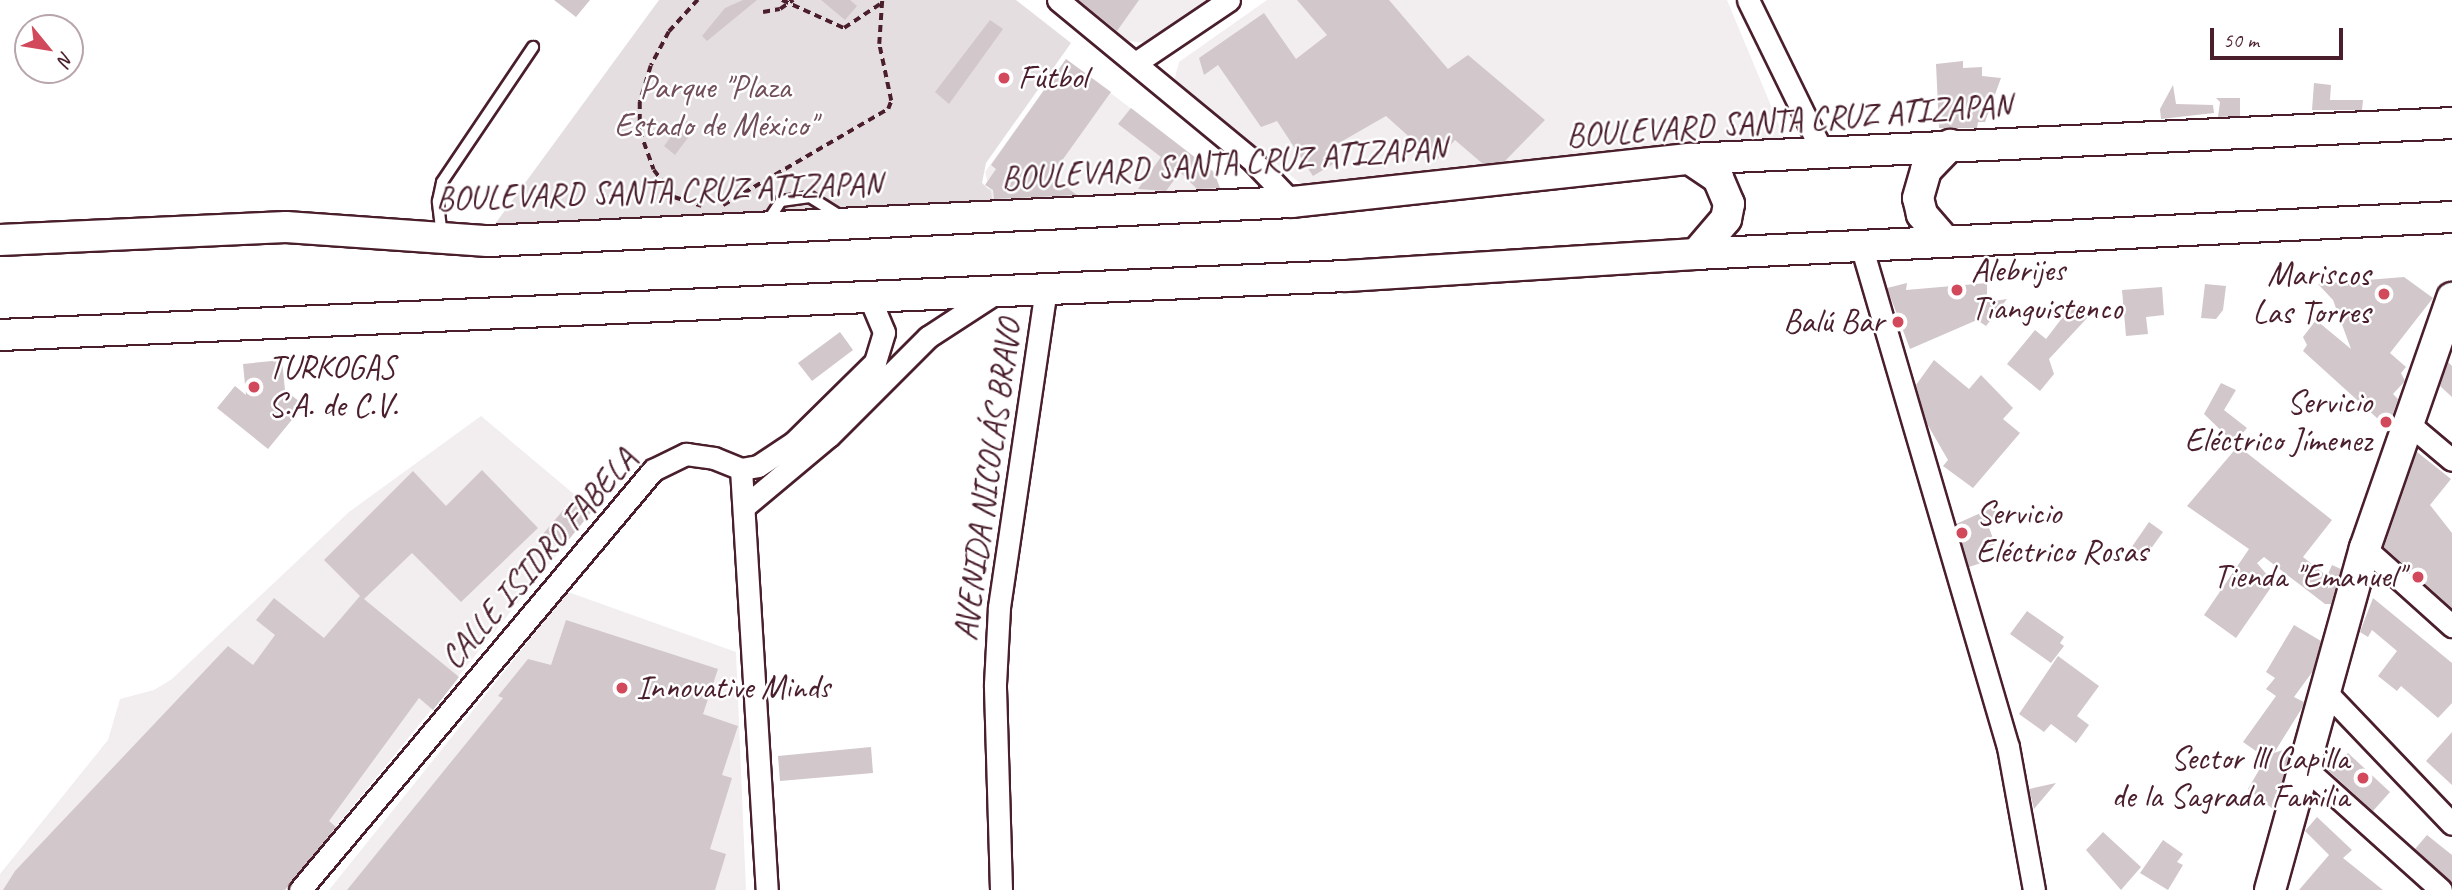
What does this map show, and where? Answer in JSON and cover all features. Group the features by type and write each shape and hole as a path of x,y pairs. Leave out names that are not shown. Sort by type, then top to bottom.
{"main road":[{"name":"BOULEVARD SANTA CRUZ ATIZAPAN","path":"0,240 286,227 488,241 764,228 1292,202 1690,159 2452,123"},
{"path":"1946,242 1922,214 1918,198 1926,170 1950,145"},
{"path":"1690,159 1718,178 1729,204 1726,219 1696,254"},
{"path":"0,335 869,294 1346,276 1861,245 2452,217"},
{"path":"2270,890 2365,548 2451,302"}],"street":[{"path":"1058,0 1137,62 1250,158 1292,202"},
{"path":"1137,62 1229,0"},
{"path":"1748,0 1822,151"},
{"path":"1861,245 2008,747 2034,890"},
{"name":"AVENIDA NICOLÁS BRAVO","path":"1001,890 995,684 999,607 1046,288"},
{"path":"744,508 830,436 928,337 1002,289"},
{"path":"767,890 741,468 758,466 786,449 875,362 884,332 869,294"},
{"path":"2407,423 2452,460"},
{"name":"CALLE ISIDRO FABELA","path":"300,890 653,470 686,454 714,457 741,468"},
{"path":"2365,548 2452,626"},
{"path":"2324,691 2452,824"},
{"path":"2304,767 2441,890"}],"lane":[{"path":"442,239 438,201 442,182 533,47"}],"path":[{"path":"698,0 669,32 651,66 640,102 640,131 654,170 674,197 707,206"},
{"path":"782,0 844,28 882,1"},
{"path":"763,12 793,0"},
{"path":"715,207 733,202 888,109 891,101 879,44 882,1"}],"shaded area":[{"path":"1062,0 1215,0 1153,43 1111,40"},
{"path":"1267,0 1727,0 1787,144 1311,192 1174,81 1179,62"},
{"path":"1066,59 1214,172 1217,194 995,213 985,172"},
{"path":"481,416 593,510 285,890 0,890 0,874 108,740 120,699 154,690 172,679 349,512"},
{"path":"568,592 736,652 746,890 329,890"}],"green space":[{"name":"Parque \"Plaza Estado de México\"","path":"659,0 1016,0 1071,43 986,163 982,183 991,191 993,204 495,224"}],"building":[{"path":"554,0 590,0 576,17"},
{"path":"743,0 757,0 707,41 702,36 725,8"},
{"path":"821,0 850,0 857,6 845,20"},
{"path":"1079,0 1139,0 1117,31"},
{"path":"1297,0 1389,0 1448,69 1468,55 1545,120 1504,162 1483,164 1455,140 1436,161 1386,116 1325,151 1333,164 1313,176 1277,121 1261,127 1218,65 1204,75 1199,58 1264,13 1296,59 1327,35"},
{"path":"990,20 1003,29 949,104 935,92"},
{"path":"1066,59 1111,92 1051,176 1077,195 994,199 993,190 985,185 996,169 991,165"},
{"path":"1963,61 1963,68 1982,67 1982,76 2001,78 1985,122 1978,122 1977,128 1939,128 1936,64"},
{"path":"2314,83 2331,85 2330,100 2363,100 2362,110 2312,110"},
{"path":"2173,85 2176,104 2213,105 2214,113 2161,119 2160,109"},
{"path":"2216,98 2240,98 2240,116 2218,117 2220,102"},
{"path":"1131,108 1214,172 1220,188 1197,189 1180,172 1166,191 1138,189 1161,157 1118,124"},
{"path":"684,119 696,127 675,155 664,146"},
{"path":"2404,277 2433,298 2390,353 2406,367 2401,373 2405,381 2393,394 2398,399 2388,428 2303,351 2307,345 2303,337 2316,320 2351,349 2333,300 2318,284"},
{"path":"1907,283 1906,290 1987,283 1987,302 2007,299 1986,326 1977,320 1910,349 1887,288"},
{"path":"2205,284 2226,286 2223,310 2216,319 2201,318"},
{"path":"2162,287 2164,315 2146,317 2148,334 2126,336 2122,290"},
{"path":"2072,305 2088,317 2049,359 2054,374 2040,391 2007,364 2035,330 2046,339"},
{"path":"840,332 853,350 812,381 798,363"},
{"path":"282,360 286,400 291,395 304,405 268,449 217,408 235,386 246,395 243,364"},
{"path":"1934,360 1969,389 1981,375 2013,408 2003,419 2020,433 1973,488 1943,466 1948,460 1926,422 1916,385"},
{"path":"2448,362 2452,366 2452,397 2440,386"},
{"path":"2221,383 2236,390 2224,410 2247,428 2234,443 2204,414"},
{"path":"2238,446 2332,520 2303,557 2327,576 2332,565 2341,569 2331,604 2325,604 2264,557 2257,563 2274,583 2236,638 2204,615 2249,549 2187,506"},
{"path":"2417,452 2451,479 2430,505 2452,533 2452,608 2384,547"},
{"path":"482,470 538,528 461,602 412,553 364,599 459,677 433,710 419,698 329,821 336,827 285,890 3,890 15,871 228,646 253,665 275,635 256,620 274,598 324,638 360,596 324,560 413,471 446,506"},
{"path":"576,495 593,510 561,549 543,534"},
{"path":"1994,507 1998,522 1988,525 1995,544 1982,549 1984,562 1969,567 1956,524"},
{"path":"2149,522 2163,532 2142,561 2129,551"},
{"path":"2373,598 2452,663 2452,703 2438,718 2401,686 2397,691 2378,676 2397,651 2372,630 2368,637 2360,632"},
{"path":"2027,611 2064,637 2060,643 2064,646 2051,663 2010,634"},
{"path":"566,620 718,669 703,714 738,726 722,775 732,778 710,849 726,854 715,890 347,890 503,698 498,696 528,659 551,665"},
{"path":"2294,625 2321,641 2313,671 2294,697 2304,702 2302,708 2274,753 2292,747 2274,810 2248,789 2266,758 2243,742 2276,696 2266,689 2275,678 2266,672"},
{"path":"2058,656 2099,686 2077,716 2089,725 2076,743 2051,724 2044,732 2019,714"},
{"path":"2452,732 2452,785 2426,761"},
{"path":"871,747 873,773 780,781 778,756"},
{"path":"2348,753 2390,792 2373,811 2328,770"},
{"path":"2056,783 2034,809 2029,789"},
{"path":"2317,817 2352,850 2343,858 2383,890 2299,890 2329,855 2305,831"},
{"path":"2103,832 2141,867 2121,890 2086,850"},
{"path":"2427,835 2452,855 2452,883 2415,849"},
{"path":"2163,840 2183,854 2177,862 2183,865 2168,890 2140,873"}],"place":[{"name":"Fútbol","path":"1004,78"},
{"name":"Alebrijes Tianguistenco","path":"1957,290"},
{"name":"Mariscos Las Torres","path":"2384,294"},
{"name":"Balú Bar","path":"1898,322"},
{"name":"TURKOGAS S.A. de C.V.","path":"254,387"},
{"name":"Servicio Eléctrico Jímenez","path":"2386,422"},
{"name":"Servicio Eléctrico Rosas","path":"1962,533"},
{"name":"Tienda \"Emanuel\"","path":"2418,577"},
{"name":"Innovative Minds","path":"622,688"},
{"name":"Sector lll Capilla de la Sagrada Familia","path":"2363,778"}]}
